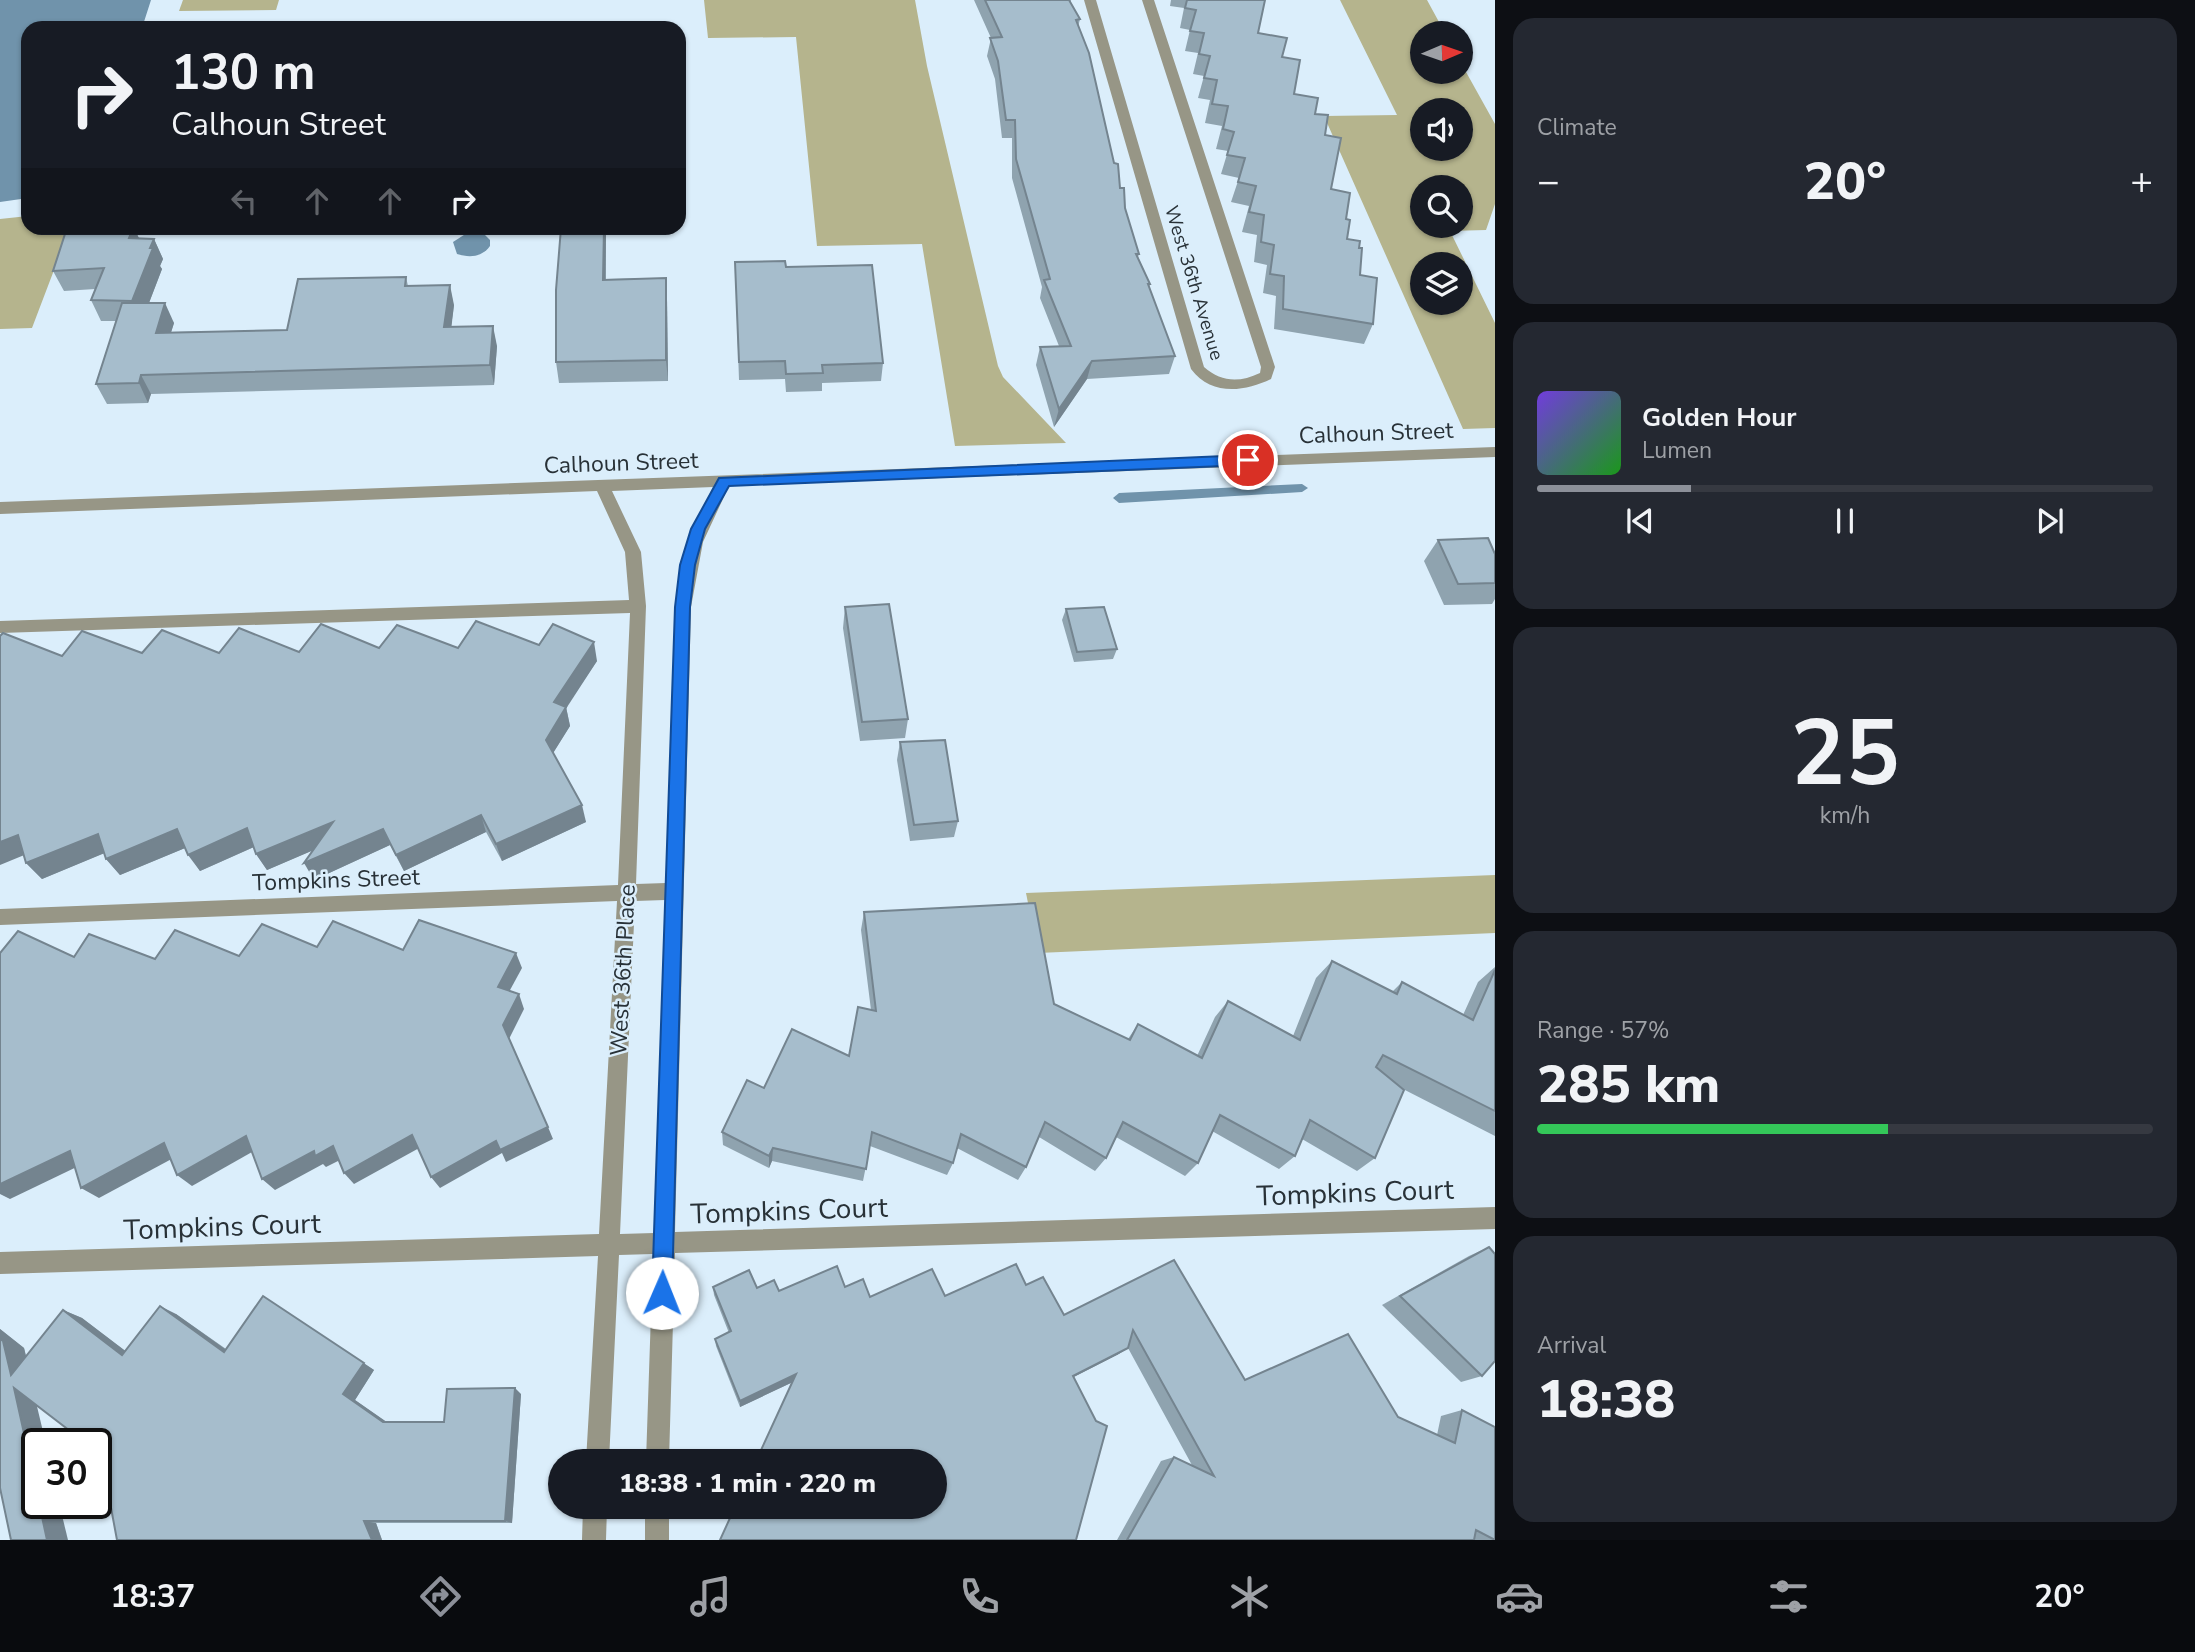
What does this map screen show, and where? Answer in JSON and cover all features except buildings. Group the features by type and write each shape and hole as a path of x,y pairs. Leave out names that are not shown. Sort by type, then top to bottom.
{"street":[{"name":"West 36th Avenue","path":"1090,0 1198,369 1217,384 1247,384 1266,376 1268,367 1148,0"},
{"name":"Calhoun Street","path":"0,508 1495,452"},
{"name":"West 36th Place","path":"658,1449 684,586 698,529 724,482"},
{"name":"West 36th Place","path":"599,1449 627,892 638,606 633,552 602,486"},
{"path":"0,627 638,606"},
{"name":"Tompkins Street","path":"0,918 673,891"},
{"name":"Tompkins Court","path":"0,1263 1495,1218"},
{"path":"594,1540 595,1519"},
{"path":"657,1519 657,1540"}],"green space":[{"path":"183,0 279,0 276,10 179,11"},
{"path":"704,0 915,0 927,66 998,366 1003,377 1066,443 955,446 922,244 817,246 796,37 708,38"},
{"path":"1340,0 1427,0 1438,21 1410,21 1410,84 1473,84 1495,124 1495,204 1486,230 1473,230 1473,175 1410,175 1410,238 1453,238 1460,252 1410,252 1410,310 1324,116 1397,115"},
{"path":"21,217 21,235 67,235 32,328 0,329 0,219"},
{"path":"1473,278 1495,323 1495,428 1463,429 1412,315 1473,315"},
{"path":"1495,875 1495,933 1038,953 1026,893"}],"water":[{"path":"0,0 151,0 144,21 21,21 21,199 0,202"},
{"path":"464,235 485,235 490,240 490,246 475,256 467,256 457,254 453,242"}],"waterway":[{"path":"1119,498 1302,488"}],"route":[{"path":"662,1293 684,586 702,518 724,482 1248,460"}]}
